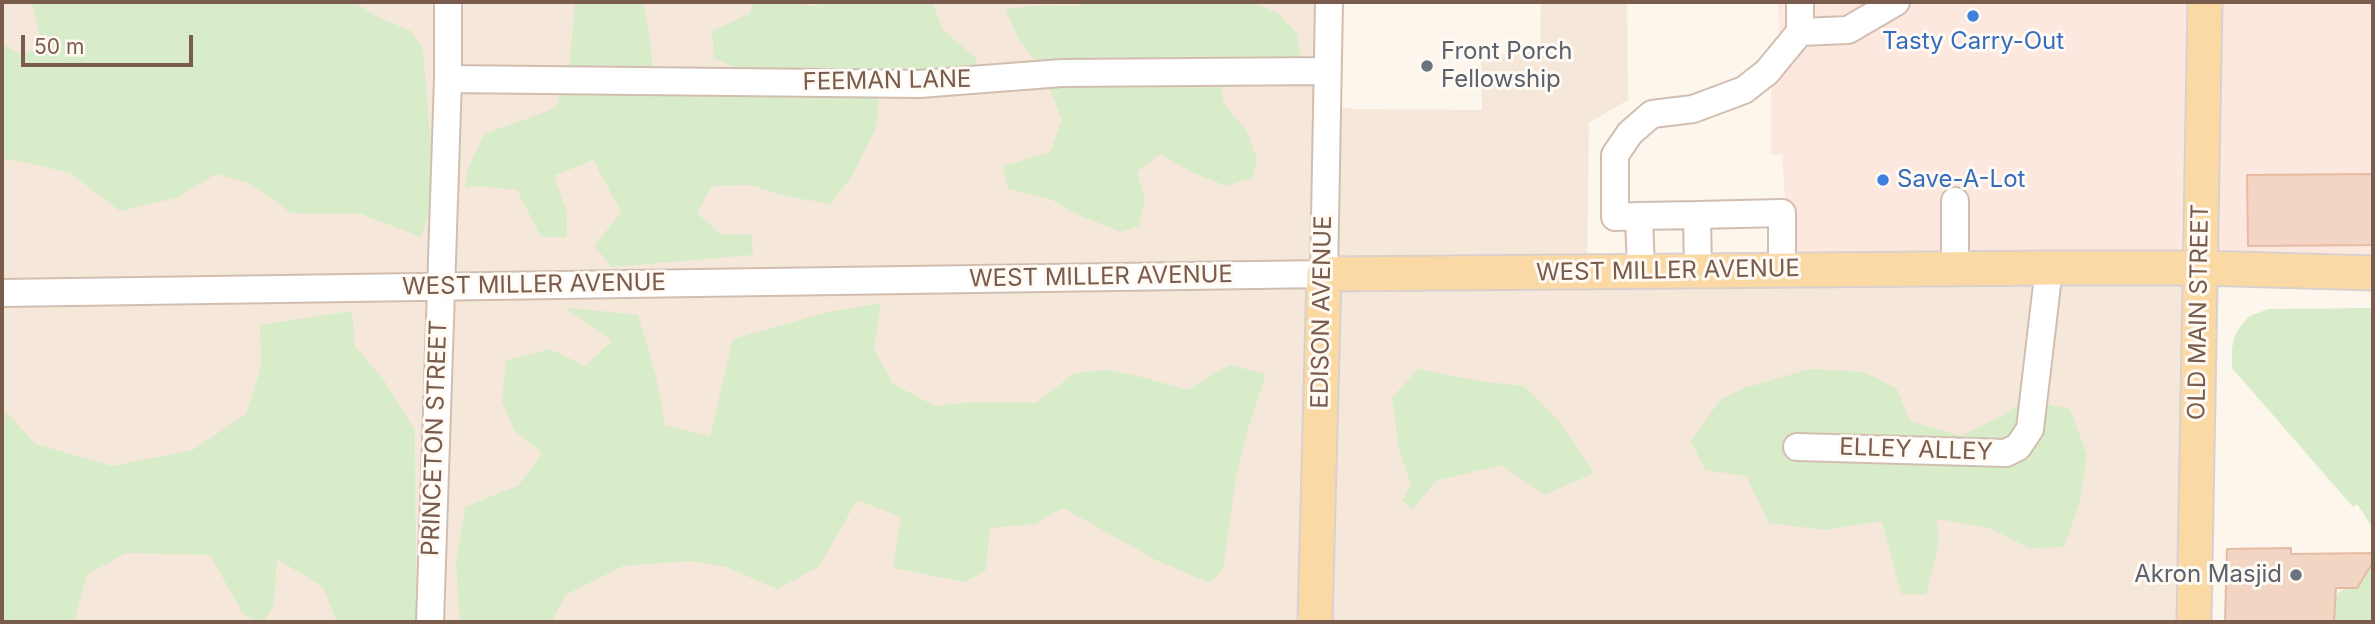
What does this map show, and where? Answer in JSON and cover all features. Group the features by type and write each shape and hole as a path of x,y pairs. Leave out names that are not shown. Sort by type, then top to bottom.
{"main road":[{"name":"OLD MAIN STREET","path":"2194,622 2205,2"},
{"name":"WEST MILLER AVENUE","path":"1324,274 2201,268 2373,274"},
{"name":"EDISON AVENUE","path":"1315,622 1324,274"}],"street":[{"name":"PRINCETON STREET","path":"430,622 448,79 448,2"},
{"name":"EDISON AVENUE","path":"1324,274 1329,2"},
{"path":"1782,270 1782,213 1615,217 1615,155 1630,133 1652,114 1693,109 1744,90 1767,72 1800,32 1800,2"},
{"path":"1800,32 1848,30 1896,2"},
{"name":"FEEMAN LANE","path":"448,79 919,84 1062,73 1327,71"},
{"path":"1955,201 1955,269"},
{"path":"1697,215 1698,271"},
{"path":"1639,216 1641,271"},
{"name":"ELLEY ALLEY","path":"1797,447 2006,453 2018,447 2030,429 2049,268"},
{"name":"WEST MILLER AVENUE","path":"2,293 1324,274"}],"shaded area":[{"path":"2,2 1329,2 1327,105 1352,109 1482,110 1481,56 1540,52 1541,2 1627,2 1628,100 1589,123 1587,272 2201,268 2194,622 2,622"},
{"path":"1778,2 2205,2 2201,268 1790,270 1782,155 1771,155 1771,76 1780,70"},
{"path":"2210,2 2373,2 2373,268 2209,261"}],"green space":[{"path":"32,2 353,2 378,17 411,31 423,50 431,147 429,212 421,237 361,214 291,213 249,183 216,174 176,198 120,211 70,173 2,159 2,44 23,55 42,46"},
{"path":"575,2 643,2 655,89 693,96 777,95 786,71 737,68 714,59 712,31 750,13 753,2 805,2 808,6 843,2 932,2 943,30 976,58 976,68 879,95 876,128 853,174 831,204 785,196 751,185 712,186 697,213 721,234 752,235 753,255 611,267 595,246 621,211 593,160 554,176 567,213 567,237 541,237 517,190 476,186 465,188 467,171 484,134 556,108 570,60"},
{"path":"1081,2 1156,2 1164,5 1177,2 1252,2 1278,13 1297,33 1301,60 1219,73 1224,104 1247,131 1257,160 1252,178 1226,186 1192,172 1160,154 1137,172 1145,199 1139,226 1121,232 1081,216 1050,199 1008,189 1003,166 1050,152 1062,120 1042,69 1019,40 1005,9 1040,5 1078,6"},
{"path":"881,303 874,349 893,384 935,406 974,402 1036,403 1075,373 1108,370 1187,390 1229,365 1266,374 1236,477 1223,569 1210,583 1158,561 1063,508 1035,524 990,528 986,570 965,582 893,568 901,517 857,500 819,567 777,589 726,567 688,561 623,566 565,595 552,622 460,622 456,563 465,507 519,485 542,453 514,430 502,401 506,360 550,349 585,366 612,341 564,307 638,315 656,376 665,425 710,436 733,339 824,313"},
{"path":"2373,308 2373,528 2357,504 2353,507 2232,368 2232,349 2234,337 2241,325 2250,316 2268,309"},
{"path":"352,311 355,346 384,380 415,431 416,622 337,622 323,587 277,559 274,605 263,622 255,622 242,612 210,555 127,553 87,574 74,622 2,622 2,408 36,444 112,466 193,450 246,414 261,367 260,325"},
{"path":"1418,369 1479,381 1524,386 1562,425 1594,473 1545,495 1501,465 1436,481 1413,509 1402,501 1411,485 1399,450 1392,398"},
{"path":"1810,369 1864,372 1897,389 1910,421 1961,436 1996,419 2025,400 2070,409 2087,455 2080,502 2064,547 2029,548 1990,528 1937,519 1939,542 1926,595 1901,594 1882,521 1826,530 1769,523 1746,476 1705,470 1691,441 1721,399 1744,388"},
{"path":"2373,562 2373,622 2333,622 2327,611 2339,592 2357,587"}],"building":[{"path":"2373,174 2373,245 2248,246 2247,175"},
{"name":"Akron Masjid","path":"2291,548 2291,554 2373,553 2373,562 2357,588 2336,588 2334,622 2225,622 2227,549"}],"place":[{"name":"Tasty Carry-Out","path":"1973,16"},
{"name":"Front Porch Fellowship","path":"1427,66"},
{"name":"Save-A-Lot","path":"1883,180"},
{"name":"Akron Masjid","path":"2296,575"}]}
